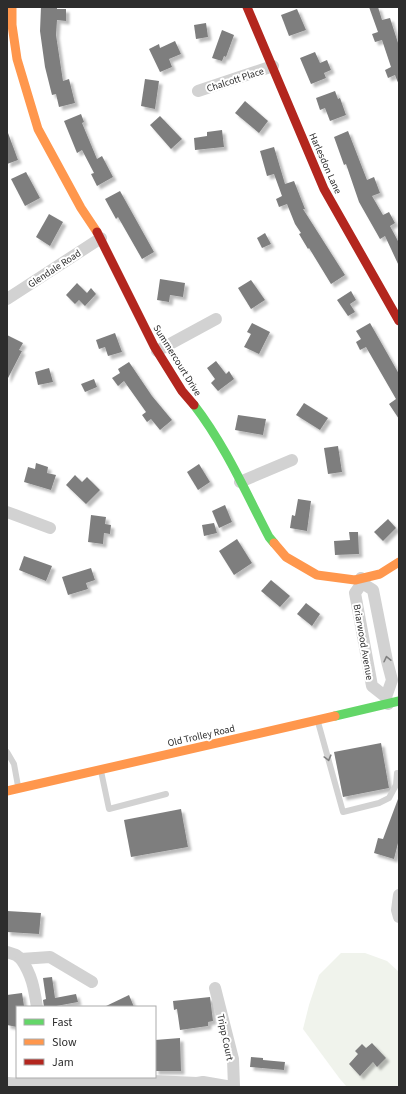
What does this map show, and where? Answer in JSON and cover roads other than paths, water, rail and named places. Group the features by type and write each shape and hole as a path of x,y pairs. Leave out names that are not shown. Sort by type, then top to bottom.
{"street":[{"name":"Summercourt Drive","path":"12,7 12,25 17,59 38,129 81,208 101,238 157,351 182,391 203,417 227,456 269,537 286,557 317,576 343,580 361,580 380,574 399,562"},
{"name":"Harlesdon Lane","path":"247,7 324,189 399,321"},
{"name":"Chalcott Place","path":"198,91 273,66"},
{"name":"Glendale Road","path":"7,299 101,238"},
{"path":"157,351 216,319"},
{"path":"240,482 292,460"},
{"path":"7,512 50,528"},
{"name":"Briarwood Avenue","path":"361,580 373,590 392,680 391,701 372,686 355,593 361,580"},
{"name":"Old Trolley Road","path":"7,791 318,720 391,701"},
{"path":"399,895 397,910 399,917"},
{"path":"7,952 16,955 21,959 29,970 37,1006"},
{"path":"21,959 50,957 92,982"},
{"name":"Tripp Court","path":"215,988 233,1059 233,1087"},
{"path":"7,1083 43,1080 76,1080 86,1082 132,1080 203,1082 233,1087"}],"lane":[{"path":"318,720 343,812 379,803 390,798 396,785 397,773 399,773"},
{"path":"7,752 14,764 19,788"},
{"path":"101,769 109,809 166,794"}]}
